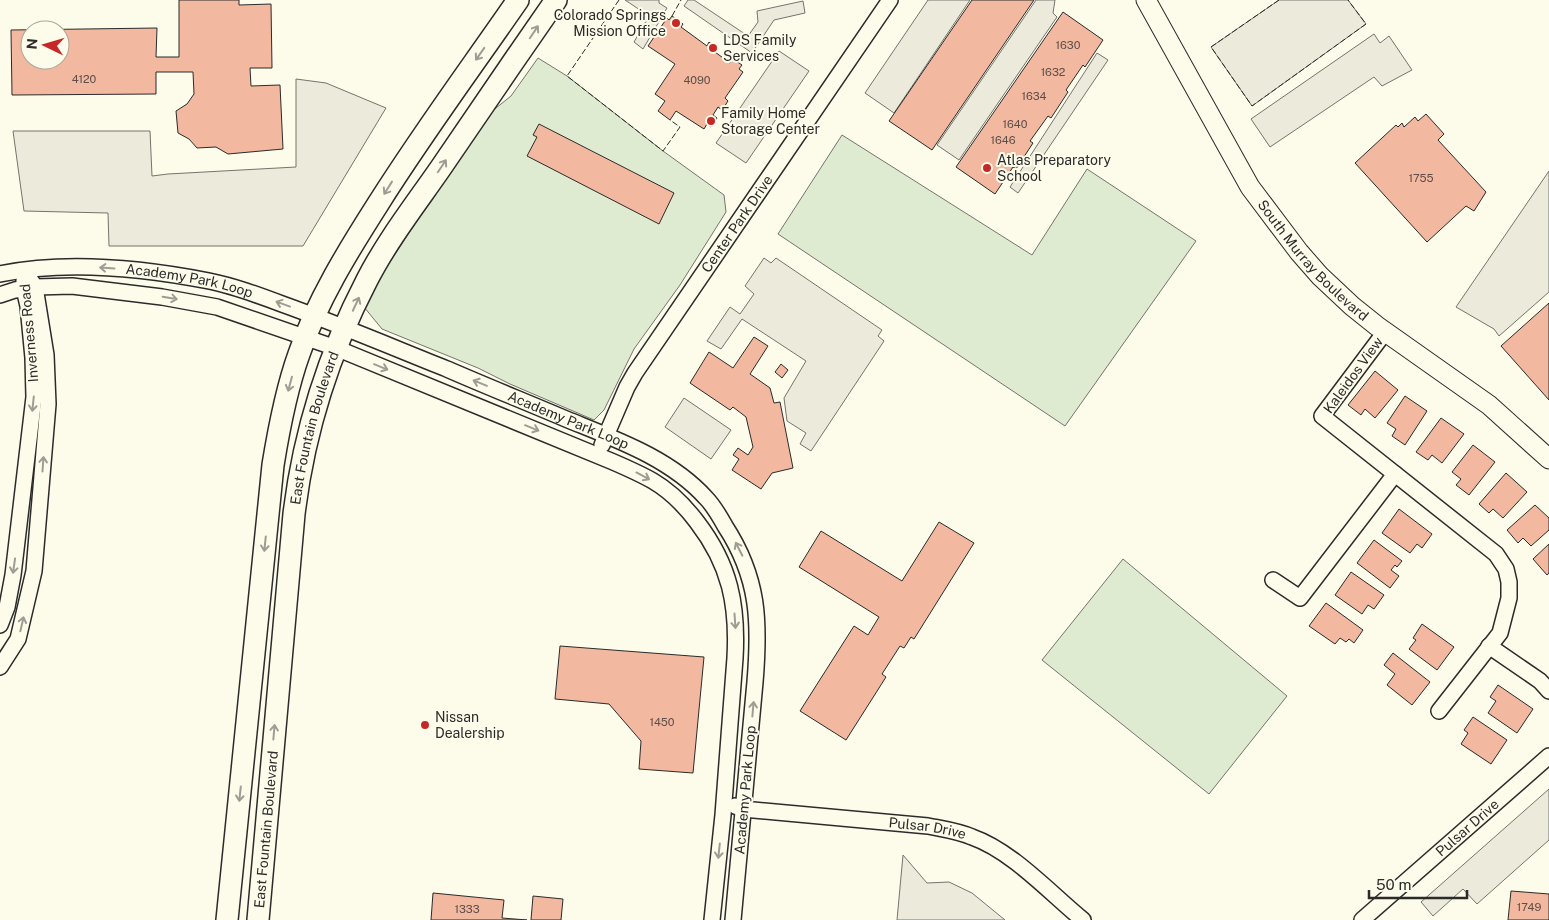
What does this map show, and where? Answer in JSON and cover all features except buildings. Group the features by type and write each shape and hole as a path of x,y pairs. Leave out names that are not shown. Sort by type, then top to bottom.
{"highway":[{"name":"East Fountain Boulevard","path":"227,920 273,465 285,403 299,354 315,316 340,266 396,175 518,0"},
{"name":"East Fountain Boulevard","path":"258,920 298,479 316,404 328,365 367,280 388,246 556,0"}],"main road":[{"name":"South Murray Boulevard","path":"1146,0 1241,172 1262,204 1320,276 1352,306 1385,332 1489,405 1549,459"}],"street":[{"name":"Center Park Drive","path":"598,456 627,387 635,373 890,0"},
{"name":"Academy Park Loop","path":"0,274 56,266 105,268 181,276 211,281 244,290 345,328 606,435 661,461 685,478 707,499 734,539 743,558 755,597 758,649 733,920"},
{"name":"Inverness Road","path":"0,667 18,639 34,571 48,404 46,355 25,269"},
{"name":"Academy Park Loop","path":"0,295 30,288 72,286 168,298 217,307 336,348 627,468 654,482 676,498 706,534 724,568 734,610 736,636 724,809 712,920"},
{"name":"Inverness Road","path":"0,625 7,607 13,575 34,397 33,358 28,306 30,288"},
{"name":"Kaleidos View","path":"1385,332 1322,416 1395,474"},
{"path":"1273,580 1300,598 1395,474 1496,554 1506,569 1509,582 1509,598 1500,633 1439,711"},
{"path":"1489,646 1540,681 1549,691"},
{"name":"Pulsar Drive","path":"1362,920 1549,756"},
{"name":"Pulsar Drive","path":"724,809 928,826 974,837 1007,857 1082,920"}],"green space":[{"path":"538,58 567,76 663,151 724,195 726,212 680,285 634,349 604,410 594,420 510,384 478,368 382,329 364,307 373,288 451,168 491,112 511,96"},
{"path":"842,135 1032,255 1087,169 1196,241 1065,426 778,234"},
{"path":"1123,559 1287,696 1209,794 1042,660"}],"shaded area":[{"path":"625,0 659,0 659,3 667,8 643,49 634,42 649,16"},
{"path":"688,0 694,0 748,36 758,22 757,11 803,1 805,13 774,20 752,53 684,6"},
{"path":"928,0 970,0 894,113 865,93"},
{"path":"1036,0 1055,0 1053,13 1057,17 959,160 937,145"},
{"path":"1279,0 1348,0 1366,24 1252,106 1211,47"},
{"path":"1374,34 1380,43 1389,36 1412,70 1382,86 1374,77 1270,147 1251,119"},
{"path":"779,51 809,71 746,163 716,143"},
{"path":"1097,53 1108,60 1018,193 1010,187"},
{"path":"296,79 326,83 386,108 303,246 109,246 108,213 24,211 13,131 150,131 152,176 296,167"},
{"path":"1549,171 1549,292 1499,336 1494,329 1456,307"},
{"path":"764,258 771,263 776,258 882,330 878,336 884,341 811,451 800,444 806,433 787,421 784,398 806,361 742,319 721,349 707,341 730,307 740,314 754,294 745,286"},
{"path":"684,398 731,430 711,459 665,427"},
{"path":"1549,789 1549,840 1477,904 1463,889 1433,916 1421,902"},
{"path":"903,855 927,883 949,882 972,893 1005,920 897,920"}],"fence":[{"path":"619,0 567,76 663,151 680,127 670,120"},
{"path":"672,16 681,0"},
{"path":"1279,0 1211,47 1252,106 1366,24 1348,0"}],"place":[{"name":"Colorado Springs Mission Office","path":"676,23"},
{"name":"LDS Family Services","path":"713,48"},
{"name":"Family Home Storage Center","path":"711,121"},
{"name":"Atlas Preparatory School","path":"987,168"},
{"name":"Nissan Dealership","path":"425,725"}]}
